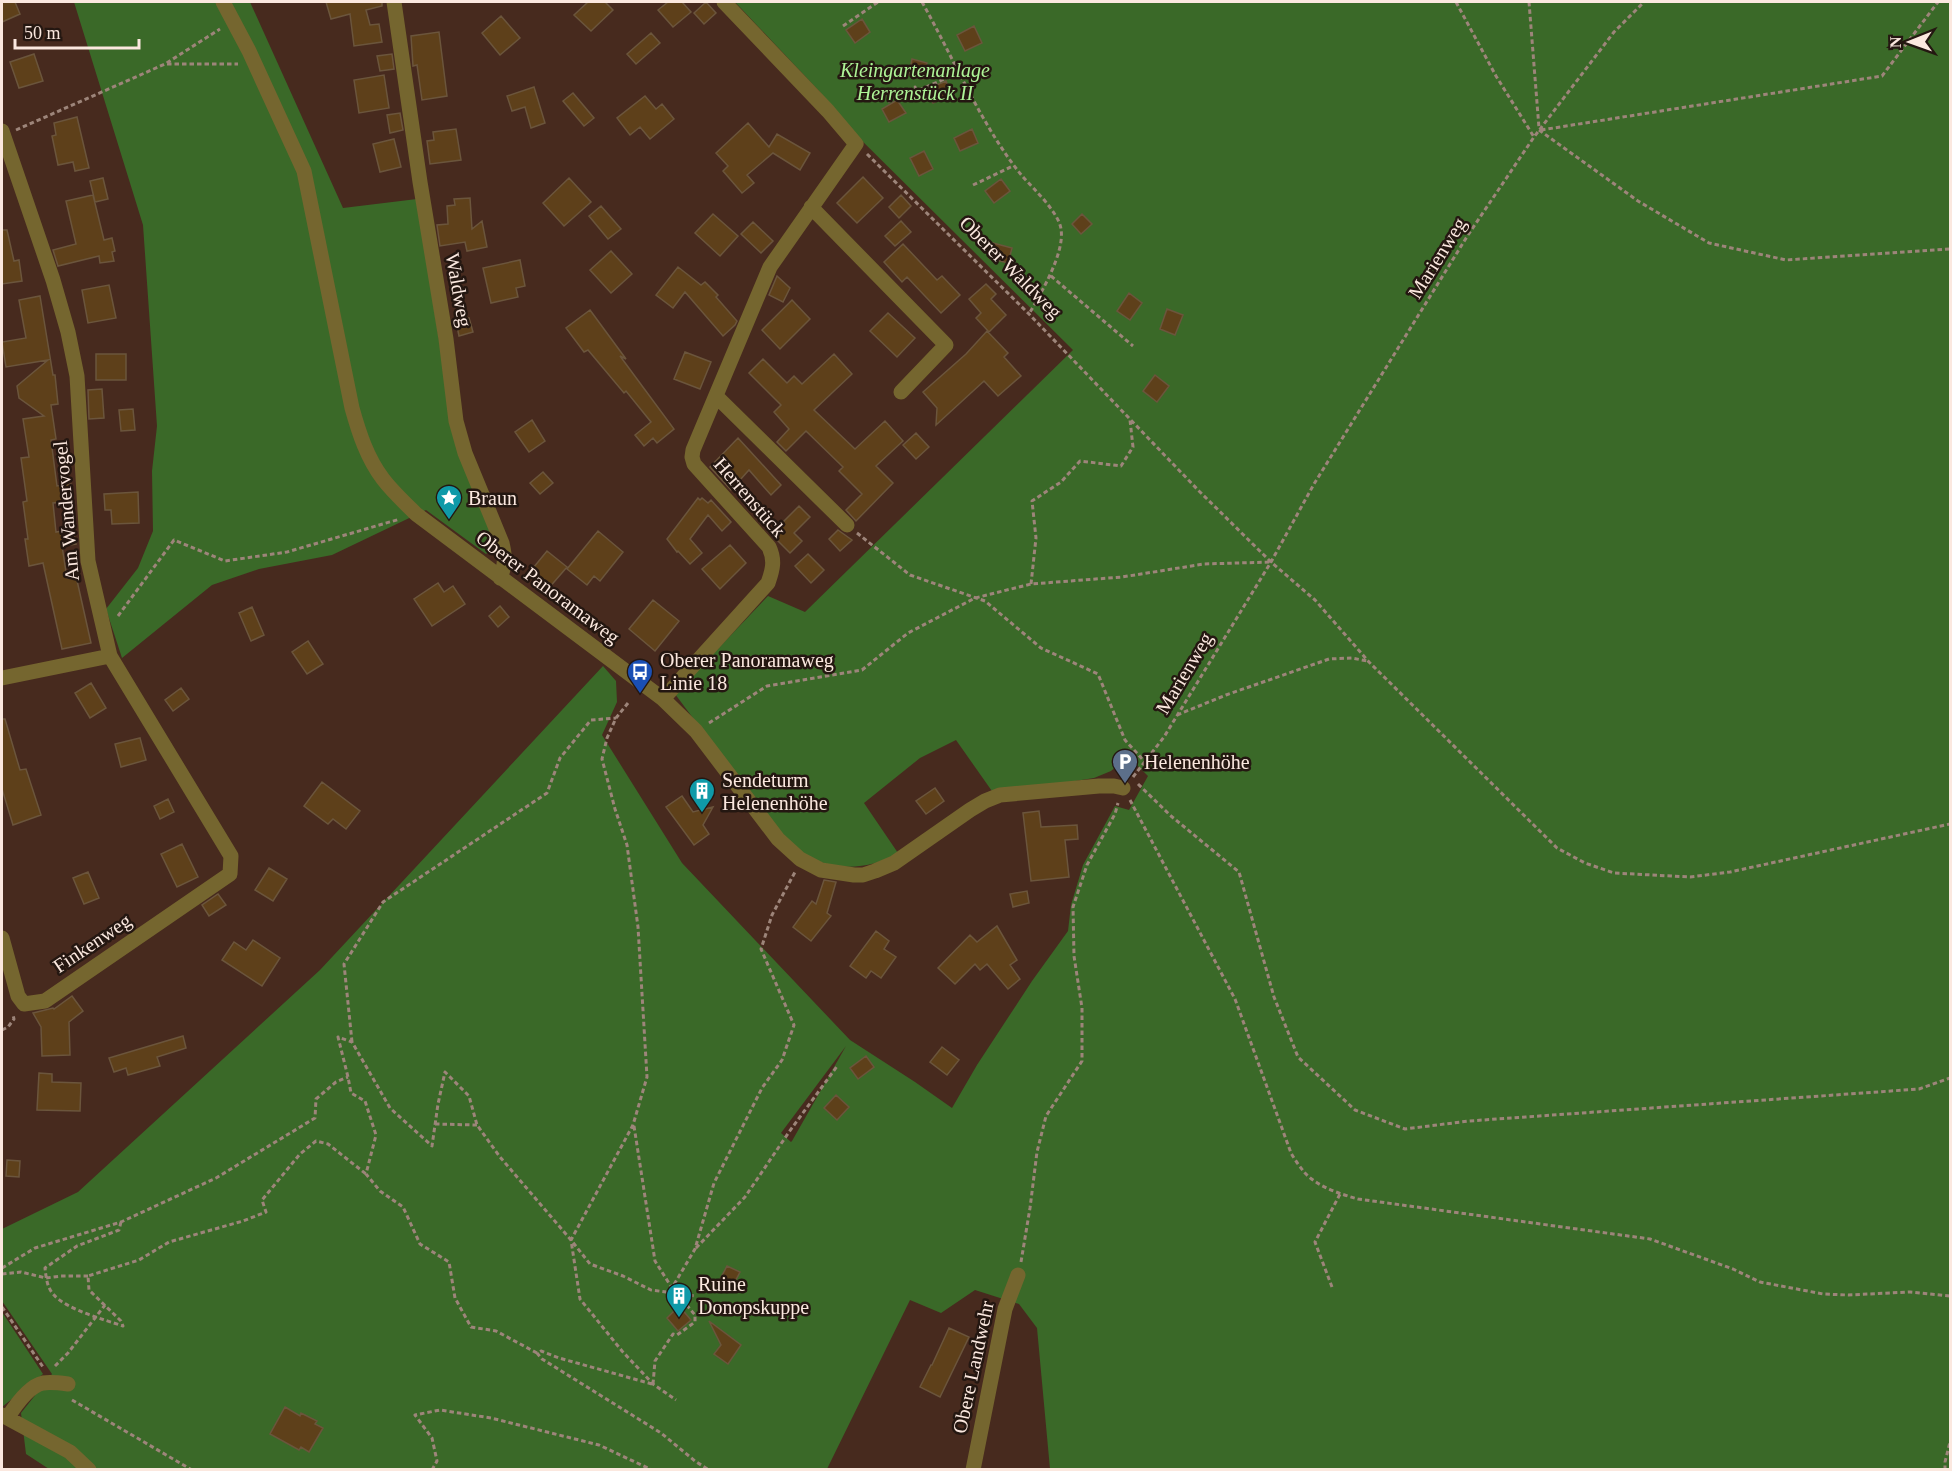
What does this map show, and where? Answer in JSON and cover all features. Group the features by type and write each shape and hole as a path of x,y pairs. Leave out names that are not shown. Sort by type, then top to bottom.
{"street":[{"name":"Oberer Panoramaweg","path":"224,2 304,171 352,408 369,456 383,479 416,514 663,699 696,730 778,839 800,859 821,870 863,875 894,863 970,810 1000,795 1128,783"},
{"name":"Waldweg","path":"394,2 446,339 456,421 462,445 502,543 505,567 500,578"},
{"path":"724,2 828,111 856,144"},
{"name":"Am Wandervogel","path":"2,134 53,280 68,332 77,376 88,561 110,656 231,856 232,864"},
{"name":"Herrenstück","path":"663,699 768,583 773,569 773,557 769,547 694,465 693,450 770,267 856,144"},
{"path":"811,207 946,345 901,392"},
{"path":"716,396 846,525"},
{"path":"2,678 110,656"},
{"name":"Finkenweg","path":"24,1004 45,1000 230,874 232,864"},
{"path":"2,938 18,996 24,1004"},
{"name":"Obere Landwehr","path":"973,1470 1005,1309 1018,1275"},
{"path":"53,1381 37,1385 5,1416 70,1452 89,1470"}],"path":[{"path":"843,26 878,2"},
{"path":"922,2 981,114 1013,165 1054,215 1061,229 1060,245 1051,276 1029,314"},
{"path":"1456,2 1496,76 1534,137"},
{"path":"1529,2 1539,130 1638,201 1709,243 1786,260 1950,249"},
{"name":"Marienweg","path":"1018,1275 1030,1208 1036,1152 1046,1116 1082,1061 1083,1008 1074,956 1074,907 1087,865 1115,814 1128,783 1164,737 1271,562 1314,484 1468,235 1539,130 1614,32 1644,2"},
{"path":"1539,130 1882,76 1938,2"},
{"path":"2,134 165,64 234,20"},
{"path":"165,64 255,64"},
{"path":"888,102 915,87 917,91 960,72"},
{"name":"Oberer Waldweg","path":"856,144 1029,314 1271,562 1315,600 1369,662 1557,848 1585,863 1614,873 1690,877 1730,872 1950,824"},
{"path":"973,185 1013,165"},
{"path":"1051,276 1133,346"},
{"path":"1031,584 1036,538 1032,501 1061,482 1080,461 1122,466 1133,447 1130,419"},
{"path":"104,634 174,540 225,561 287,552 416,514"},
{"path":"846,525 910,575 985,601 1041,648 1098,674 1125,740 1144,761"},
{"path":"696,730 767,686 862,670 908,633 975,598 1031,584 1122,577 1204,564 1271,562"},
{"path":"1177,715 1226,695 1329,659 1352,658 1369,662"},
{"path":"628,703 616,718 607,738 602,759 627,845 638,927 647,1077 633,1125 571,1240 580,1299 622,1351 654,1384 676,1400"},
{"path":"616,718 591,720 560,758 547,793 383,902 344,964 352,1042 390,1108 432,1146 445,1072 469,1096 477,1125 500,1157 590,1264 623,1276 651,1290 666,1292 672,1288 695,1249 745,1197 838,1065"},
{"path":"1128,783 1239,872 1274,997 1298,1057 1355,1110 1405,1129 1469,1121 1918,1089 1950,1078"},
{"path":"1128,783 1235,999 1291,1153 1306,1174 1320,1184 1340,1194 1358,1199 1650,1239 1733,1269 1760,1282 1823,1294 1910,1292 1950,1296"},
{"path":"695,1249 714,1183 762,1088 782,1060 794,1025 761,949 772,915 790,881"},
{"path":"2,1030 8,1027 14,1019 13,1013 24,1004"},
{"path":"352,1042 338,1037 351,1094 365,1101 376,1135 366,1174"},
{"path":"2,1268 35,1248 121,1222 216,1178 315,1118 316,1099 336,1082 348,1077"},
{"path":"435,1124 477,1125"},
{"path":"633,1125 655,1261 672,1288 695,1315 695,1322 677,1335 674,1334 655,1361 654,1384"},
{"path":"2,1274 21,1272 46,1278 88,1276 139,1260 169,1242 243,1221 266,1212 262,1200 300,1154 316,1141 328,1144 366,1174 380,1191 403,1207 420,1244 449,1262 455,1298 471,1327 496,1331 537,1353 542,1359 661,1433 709,1470"},
{"path":"1332,1287 1315,1242 1340,1194"},
{"path":"88,1276 89,1290 121,1321 123,1326 78,1310 53,1295 46,1278 45,1268 77,1246 119,1230 121,1222"},
{"path":"672,1288 685,1295 694,1296"},
{"path":"53,1381 68,1353 105,1305"},
{"path":"2,1307 53,1381 57,1391 192,1470"},
{"path":"537,1353 541,1351 654,1384"},
{"path":"432,1470 437,1461 432,1438 414,1415 440,1410 491,1418 599,1445 652,1470"},
{"path":"1945,1470 1950,1442"}],"green space":[{"path":"74,2 250,2 343,208 417,199 454,436 496,544 486,554 426,510 332,555 259,569 212,585 122,658 106,609 138,568 153,531 152,471 157,426 143,225"},
{"name":"Kleingartenanlage Herrenstück II","path":"735,2 1950,2 1950,1469 1050,1469 1037,1328 1019,1304 975,1290 941,1313 910,1300 827,1469 49,1469 26,1454 21,1413 52,1374 2,1301 2,1229 78,1192 320,970 603,666 616,681 617,702 602,735 682,863 850,1040 952,1108 1032,981 1068,931 1071,905 1083,865 1115,806 1129,810 1148,776 1128,756 1111,771 1094,778 994,794 956,740 920,758 864,803 898,853 861,866 834,866 809,857 780,833 675,694 768,596 805,612 1073,350 844,123 820,92","holes":["846,1046 791,1142 781,1133"]},
{"path":"2,1312 43,1374 2,1407"}],"building":[{"path":"2,2 15,2 20,14 2,22"},
{"path":"326,2 382,2 382,6 366,10 370,25 379,24 382,42 354,46 350,14 331,19"},
{"path":"588,2 605,2 613,10 591,31 574,15"},
{"path":"668,2 682,2 691,12 673,27 658,10"},
{"path":"706,2 716,13 704,24 694,13"},
{"path":"501,16 520,38 500,55 482,33"},
{"path":"862,19 870,32 855,43 846,30"},
{"path":"974,26 982,43 965,51 957,35"},
{"path":"439,32 447,96 422,100 417,65 413,66 411,36"},
{"path":"651,33 660,43 636,64 627,54"},
{"path":"34,54 43,81 19,88 10,62"},
{"path":"392,54 394,69 380,71 377,56"},
{"path":"912,59 927,63 923,79 909,75"},
{"path":"384,75 389,108 359,113 354,80"},
{"path":"946,81 952,95 933,103 927,89"},
{"path":"534,87 545,123 531,128 525,107 512,111 507,96"},
{"path":"573,93 594,118 584,126 563,101"},
{"path":"645,96 656,109 662,104 674,119 650,139 640,127 630,135 617,118"},
{"path":"897,100 906,113 889,122 882,109"},
{"path":"400,113 403,130 390,133 387,115"},
{"path":"77,117 89,168 75,171 73,162 58,165 52,136 56,135 54,123"},
{"path":"748,123 769,147 777,134 810,153 800,170 773,153 747,175 754,183 742,193 723,171 728,166 716,153"},
{"path":"456,129 461,160 430,164 427,141 434,140 433,132"},
{"path":"972,129 978,143 960,151 954,138"},
{"path":"394,139 401,167 380,172 373,144"},
{"path":"924,151 933,169 919,176 910,158"},
{"path":"863,177 883,198 857,223 837,203"},
{"path":"103,178 108,199 95,202 90,181"},
{"path":"569,178 591,202 564,226 543,203"},
{"path":"1001,179 1010,191 994,203 985,191"},
{"path":"93,195 104,240 112,238 115,251 112,252 114,261 100,263 99,256 58,266 53,250 76,244 66,201"},
{"path":"901,195 911,206 899,218 889,207"},
{"path":"470,198 472,229 482,221 487,247 467,251 465,242 440,246 437,225 448,224 447,206 455,205 454,199"},
{"path":"601,206 621,229 608,239 589,216"},
{"path":"713,214 738,236 720,256 695,233"},
{"path":"1082,214 1092,224 1081,234 1072,224"},
{"path":"901,221 911,232 895,246 885,236"},
{"path":"753,222 773,241 761,253 741,234"},
{"path":"2,230 7,230 14,261 19,260 22,281 2,284"},
{"path":"993,243 1012,248 1008,263 989,258"},
{"path":"903,244 937,280 942,276 960,295 941,313 907,277 902,282 884,262"},
{"path":"611,251 632,274 611,293 590,270"},
{"path":"520,260 525,286 516,288 518,297 491,303 483,268"},
{"path":"678,267 701,285 705,282 718,295 716,297 737,321 723,336 685,292 673,308 656,295"},
{"path":"777,276 790,288 783,302 769,295"},
{"path":"986,284 996,294 991,299 1006,315 989,332 976,318 981,313 969,299"},
{"path":"109,285 116,318 88,323 82,290"},
{"path":"1129,293 1142,303 1130,320 1117,311"},
{"path":"40,296 53,375 55,375 58,404 51,405 56,439 51,440 57,486 71,484 73,501 53,503 56,532 73,529 76,544 62,546 67,578 76,576 91,643 62,649 43,563 29,566 25,539 28,539 23,502 27,501 21,458 29,457 23,419 44,416 19,398 17,386 48,360 6,367 2,342 26,338 19,300"},
{"path":"792,300 810,319 780,349 762,330"},
{"path":"1167,309 1183,315 1175,335 1160,329"},
{"path":"590,310 626,359 620,356 674,429 657,443 653,438 644,446 635,435 651,422 588,350 584,352 566,328"},
{"path":"888,313 915,338 897,357 870,331"},
{"path":"469,318 473,332 459,336 456,321"},
{"path":"987,331 1008,353 1004,357 1021,376 998,396 984,381 936,425 937,408 923,392 966,354"},
{"path":"685,352 711,362 700,389 674,379"},
{"path":"96,354 126,354 126,380 96,380"},
{"path":"834,354 852,374 814,410 855,449 885,421 903,441 876,466 893,483 856,521 846,510 862,494 839,471 843,467 806,431 786,451 777,442 789,429 774,412 781,405 749,373 763,359 787,383 794,376 802,384"},
{"path":"1155,375 1169,386 1157,402 1143,391"},
{"path":"102,389 104,418 89,419 88,390"},
{"path":"133,409 135,430 121,431 119,410"},
{"path":"532,420 545,441 529,452 515,432"},
{"path":"916,433 929,447 916,459 903,445"},
{"path":"738,438 781,485 771,495 749,470 731,490 710,467"},
{"path":"543,472 553,483 540,494 530,483"},
{"path":"138,492 139,523 112,524 111,510 105,510 104,494"},
{"path":"698,498 708,503 711,500 731,522 722,531 708,515 690,539 702,553 690,564 667,539"},
{"path":"799,506 810,517 794,533 802,541 790,553 771,534"},
{"path":"838,530 852,540 840,551 829,539"},
{"path":"598,531 623,552 600,581 594,576 587,585 567,569"},
{"path":"730,545 746,563 720,589 702,569"},
{"path":"547,551 567,567 548,589 529,573"},
{"path":"808,554 824,570 811,583 795,566"},
{"path":"438,583 444,592 453,586 465,604 432,626 414,599"},
{"path":"653,600 679,621 655,651 629,629"},
{"path":"500,606 509,617 498,627 489,616"},
{"path":"252,607 264,635 251,641 239,613"},
{"path":"308,641 323,664 307,674 292,652"},
{"path":"91,683 106,708 90,718 75,693"},
{"path":"181,688 189,699 173,711 165,700"},
{"path":"2,719 5,719 20,770 26,769 41,815 13,825 2,789"},
{"path":"140,738 146,760 121,767 115,744"},
{"path":"322,782 360,811 346,829 333,819 328,824 304,806"},
{"path":"935,788 944,801 926,814 916,801"},
{"path":"682,796 693,812 713,807 703,825 709,834 694,845 666,807"},
{"path":"168,799 174,812 160,819 154,806"},
{"path":"1039,811 1041,827 1077,825 1078,839 1065,840 1069,877 1031,881 1023,813"},
{"path":"182,844 198,877 177,887 161,854"},
{"path":"269,868 287,879 273,901 255,890"},
{"path":"88,872 99,898 84,904 73,878"},
{"path":"824,880 836,882 827,913 831,916 811,941 793,927 812,901 816,904"},
{"path":"1027,891 1029,903 1013,907 1010,894"},
{"path":"218,894 226,905 209,916 202,905"},
{"path":"997,926 1017,960 1010,965 1020,979 1008,989 987,964 980,970 975,964 955,984 938,968 970,935 977,942"},
{"path":"876,931 889,941 884,949 896,957 881,978 871,971 866,978 850,966"},
{"path":"253,940 280,958 262,986 222,960 234,942 246,950"},
{"path":"72,996 83,1011 69,1022 70,1055 42,1056 41,1027 33,1013 54,1009"},
{"path":"183,1036 186,1048 157,1057 160,1066 128,1075 126,1068 114,1072 109,1058"},
{"path":"942,1047 959,1060 947,1075 930,1062"},
{"path":"866,1056 874,1067 858,1079 850,1068"},
{"path":"39,1073 52,1074 52,1082 81,1083 80,1111 37,1110"},
{"path":"836,1095 849,1107 837,1120 824,1108"},
{"path":"7,1160 20,1161 19,1177 6,1176"},
{"path":"727,1266 740,1272 730,1291 717,1285"},
{"name":"Ruine Donopskuppe","path":"679,1306 691,1320 678,1331 667,1318"},
{"path":"709,1321 741,1345 728,1364 714,1354 721,1345"},
{"path":"949,1328 969,1337 940,1397 920,1387"},
{"path":"285,1407 300,1416 301,1413 317,1421 315,1424 323,1428 309,1452 301,1447 299,1450 270,1434"}],"place":[{"name":"Braun","path":"449,521"},
{"name":"Oberer Panoramaweg Linie 18","path":"640,695"},
{"name":"Helenenhöhe","path":"1125,785"},
{"name":"Sendeturm Helenenhöhe","path":"702,814"},
{"name":"Ruine Donopskuppe","path":"679,1319"}]}
